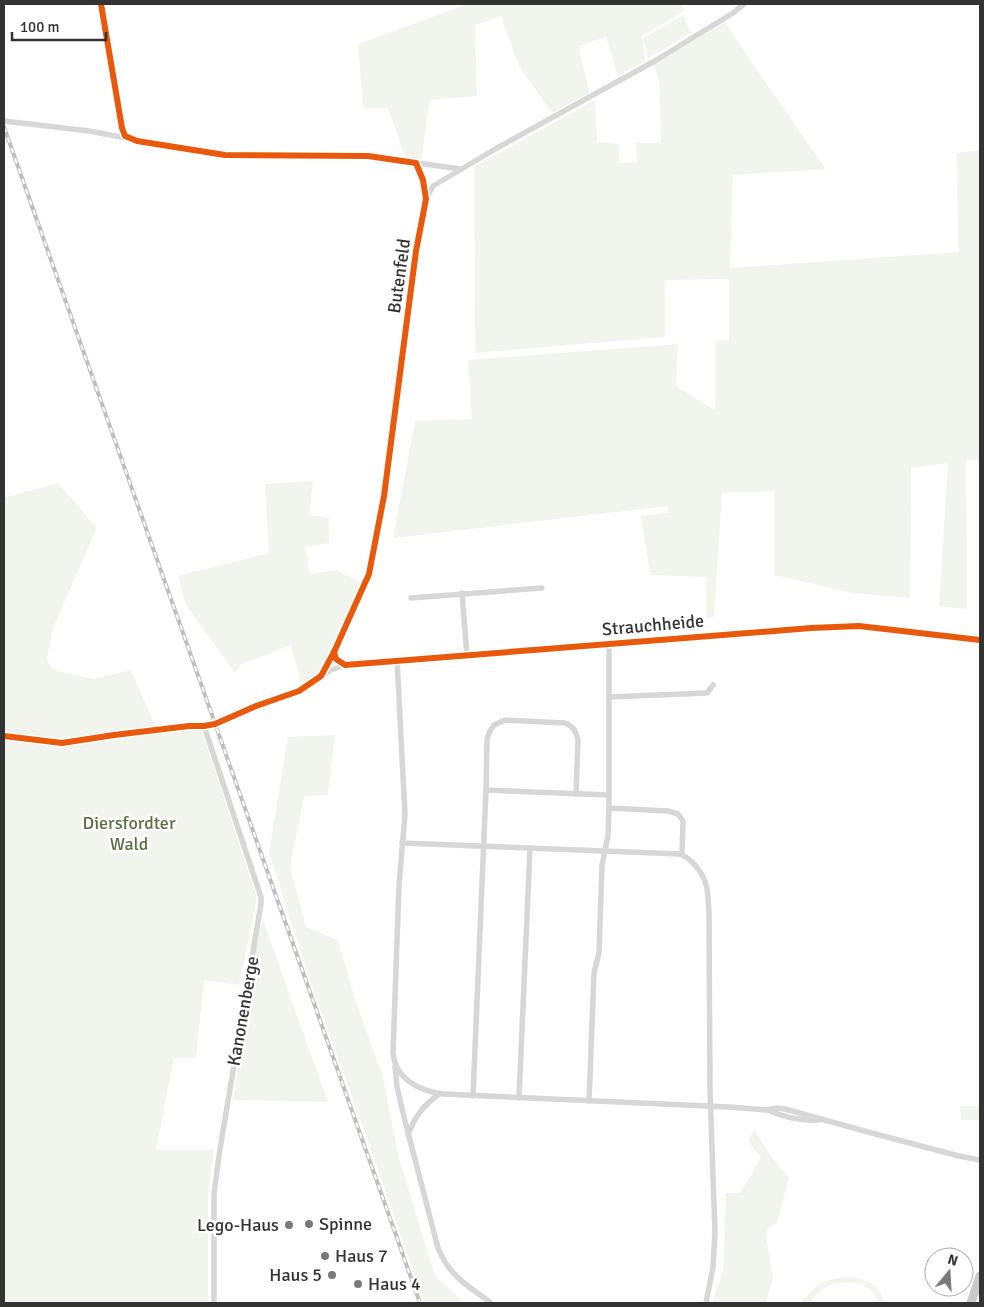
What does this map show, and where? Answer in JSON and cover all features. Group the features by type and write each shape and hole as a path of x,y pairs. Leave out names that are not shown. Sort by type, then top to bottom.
{"main road":[{"path":"971,1303 980,1276"}],"street":[{"path":"101,4 122,128 125,136"},
{"path":"426,199 434,186 460,169 653,62 733,13 744,4"},
{"path":"4,121 89,131 121,138 125,136 136,141 225,155 368,156 460,169"},
{"name":"Butenfeld","path":"321,676 334,652 369,574 384,496 416,251 426,199 423,180 416,163"},
{"path":"411,598 542,588"},
{"path":"462,593 467,656"},
{"name":"Strauchheide","path":"204,726 215,724 256,706 299,691 331,670 345,666 397,660 467,656 802,628 860,626 980,640"},
{"name":"Strauchheide","path":"589,1101 594,973 599,953 602,865 608,836 609,644"},
{"path":"334,652 336,659 345,666"},
{"path":"397,660 405,814 399,894 393,1054 397,1087 435,1238 442,1258 457,1278 491,1303"},
{"path":"609,697 707,693 713,685"},
{"path":"473,1096 488,735 492,727 505,720 565,723 570,725 576,733 578,741 576,794"},
{"name":"Kanonenberge","path":"204,726 261,896 214,1193 214,1303"},
{"path":"486,790 609,795"},
{"path":"609,808 668,811 678,814 683,821 682,854"},
{"path":"402,843 682,854 701,872 708,892 715,1240 712,1275 706,1303"},
{"path":"519,1098 530,848"},
{"path":"395,1064 401,1074 412,1084 426,1091 439,1094 767,1110 788,1109 941,1152 980,1160"},
{"path":"408,1135 420,1112 439,1094"}],"green space":[{"path":"468,4 682,4 684,11 642,36 645,60 618,76 606,37 579,46 589,93 552,113 520,68 501,16 475,25 477,96 430,100 421,160 405,156 388,108 363,108 358,44"},
{"path":"683,16 691,33 648,58 643,38"},
{"path":"725,22 826,169 733,175 730,268 958,252 957,153 980,150 980,460 966,461 967,609 939,606 948,463 911,468 910,598 852,593 774,575 774,491 722,493 714,617 706,618 706,577 650,575 641,516 668,513 668,506 393,538 415,421 472,419 468,360 678,344 676,386 715,410 715,341 729,340 729,279 665,280 665,337 475,353 474,167 595,100 597,142 619,144 619,163 637,162 636,143 661,143 659,78 653,64"},
{"path":"313,481 309,515 329,518 329,543 305,547 310,574 337,570 361,583 321,669 310,679 301,683 291,645 242,664 235,673 186,605 178,576 269,553 265,484"},
{"name":"Diersfordter Wald","path":"58,483 97,528 53,628 47,658 50,666 57,671 94,679 131,670 155,726 169,732 201,728 257,898 239,985 204,980 196,1058 174,1058 156,1150 214,1150 208,1193 208,1303 4,1303 4,498"},
{"path":"335,735 328,795 304,796 290,867 306,927 338,940 354,996 383,1077 398,1155 435,1276 465,1303 424,1303 310,981 269,852 288,737"},
{"path":"263,920 328,1102 233,1100 255,949"},
{"path":"960,1106 980,1106 980,1120 961,1120"},
{"path":"754,1129 771,1156 789,1178 777,1223 768,1228 766,1235 773,1277 766,1303 712,1303 723,1271 726,1193 740,1193 761,1157 748,1142"},
{"path":"848,1277 871,1283 880,1291 884,1303 878,1303 874,1293 866,1287 857,1283 846,1282 824,1288 811,1303 803,1303 802,1298 806,1298 818,1285 829,1280"}],"railway":[{"path":"4,127 420,1303"}],"cycle path":[{"path":"4,736 62,743 114,735 215,724 256,706 299,691 321,676 334,652 369,574 384,496 416,251 426,199 423,180 416,163 368,156 225,155 137,141 125,136 122,128 101,4"},
{"path":"334,652 336,659 345,665 811,628 859,626 980,640"}],"place":[{"name":"Spinne","path":"309,1224"},
{"name":"Lego-Haus","path":"289,1225"},
{"name":"Haus 7","path":"325,1256"},
{"name":"Haus 5","path":"332,1275"},
{"name":"Haus 4","path":"358,1284"}]}
